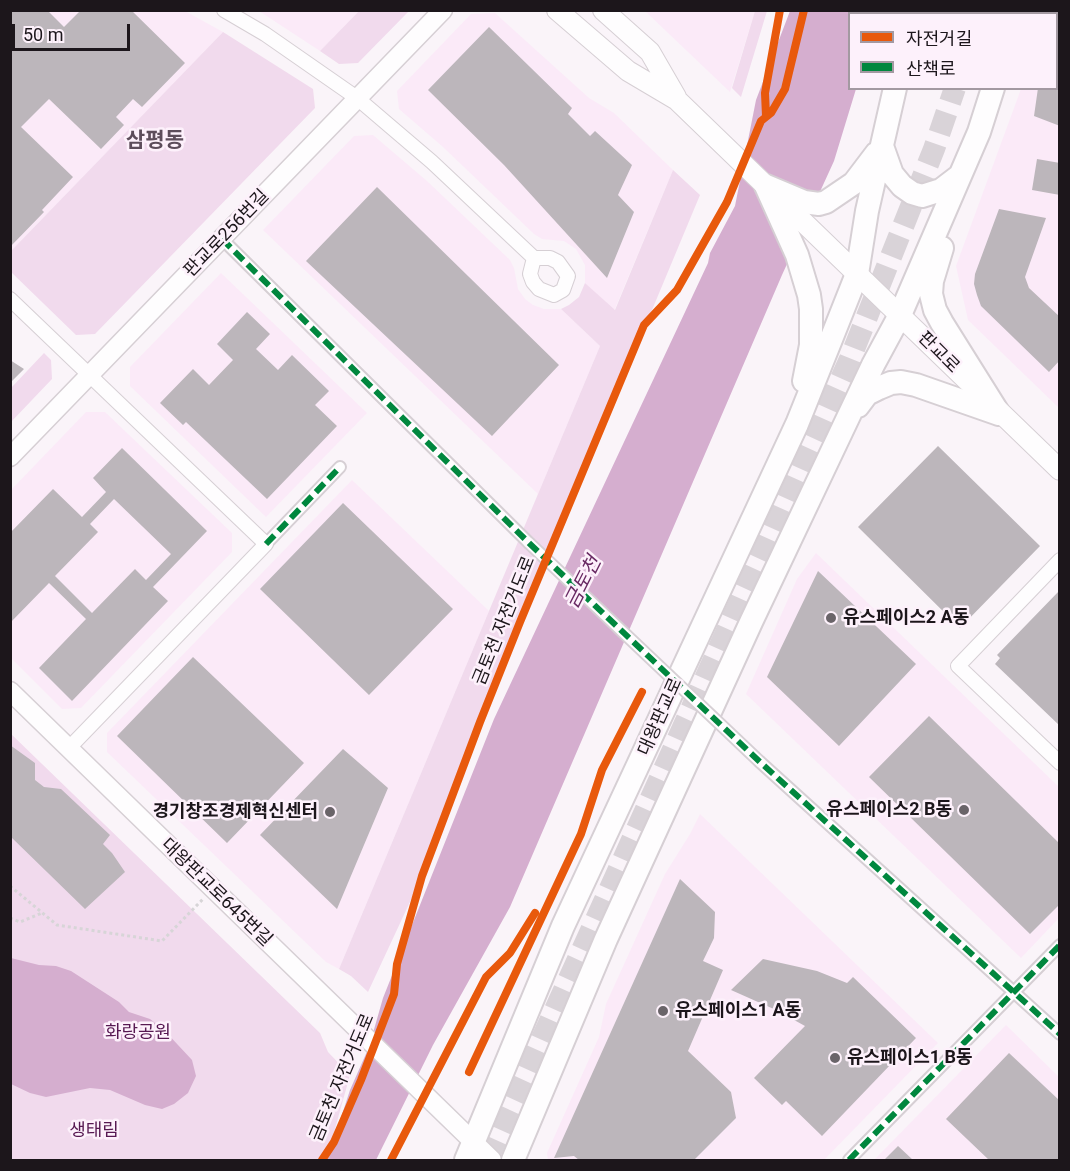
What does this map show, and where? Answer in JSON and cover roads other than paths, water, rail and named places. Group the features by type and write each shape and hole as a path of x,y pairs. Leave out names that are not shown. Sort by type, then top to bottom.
{"main road":[{"path":"557,10 628,71 677,100"},
{"path":"603,10 650,52 677,100"},
{"name":"대왕판교로","path":"469,1151 563,926 797,424 857,274 867,211 894,90"},
{"path":"513,1161 606,939 849,415 900,315 979,132 992,90"},
{"name":"판교로","path":"677,100 1059,470"},
{"path":"882,146 892,174 902,186 912,193 922,196 941,190 958,177"},
{"path":"766,186 804,202 819,204 826,202 854,183 882,146"},
{"path":"958,177 958,208 937,263 931,294 942,323 999,414"},
{"path":"766,186 797,255 809,295 811,345 797,424"},
{"path":"849,415 867,394 891,383 901,382 916,385 999,414"}],"street":[{"path":"224,10 265,34 357,98 432,162 534,258"},
{"name":"판교로256번길","path":"10,457 443,10"},
{"path":"222,239 529,543 760,762 1015,991 1059,1034"},
{"path":"10,299 266,544"},
{"path":"69,748 340,466"},
{"path":"1059,560 958,666 1059,763"},
{"name":"대왕판교로645번길","path":"10,691 439,1109 469,1151 492,1161"},
{"path":"849,1161 1059,945"}],"water":[{"name":"금토천","path":"790,11 875,11 848,12 848,90 856,90 834,161 782,275 510,907 433,1045 376,1160 324,1160 369,1047 383,998 494,719 708,263 710,253 735,206 756,100"},
{"path":"11,958 71,971 119,1002 129,1012 150,1019 164,1030 192,1060 196,1076 188,1093 174,1104 162,1109 145,1105 110,1090 90,1088 46,1097 30,1093 11,1084"}],"tunnel":[{"path":"487,1160 850,359 934,149 954,90"}],"place":[{"name":"유스페이스2 A동","path":"831,618"},
{"name":"유스페이스2 B동","path":"964,810"},
{"name":"경기창조경제혁신센터","path":"330,812"},
{"name":"유스페이스1 A동","path":"663,1011"},
{"name":"유스페이스1 B동","path":"835,1058"}],"district":[{"name":"삼평동","path":"155,142"}],"park label":[{"name":"화랑공원","path":"138,1033"},
{"name":"생태림","path":"94,1131"}]}
